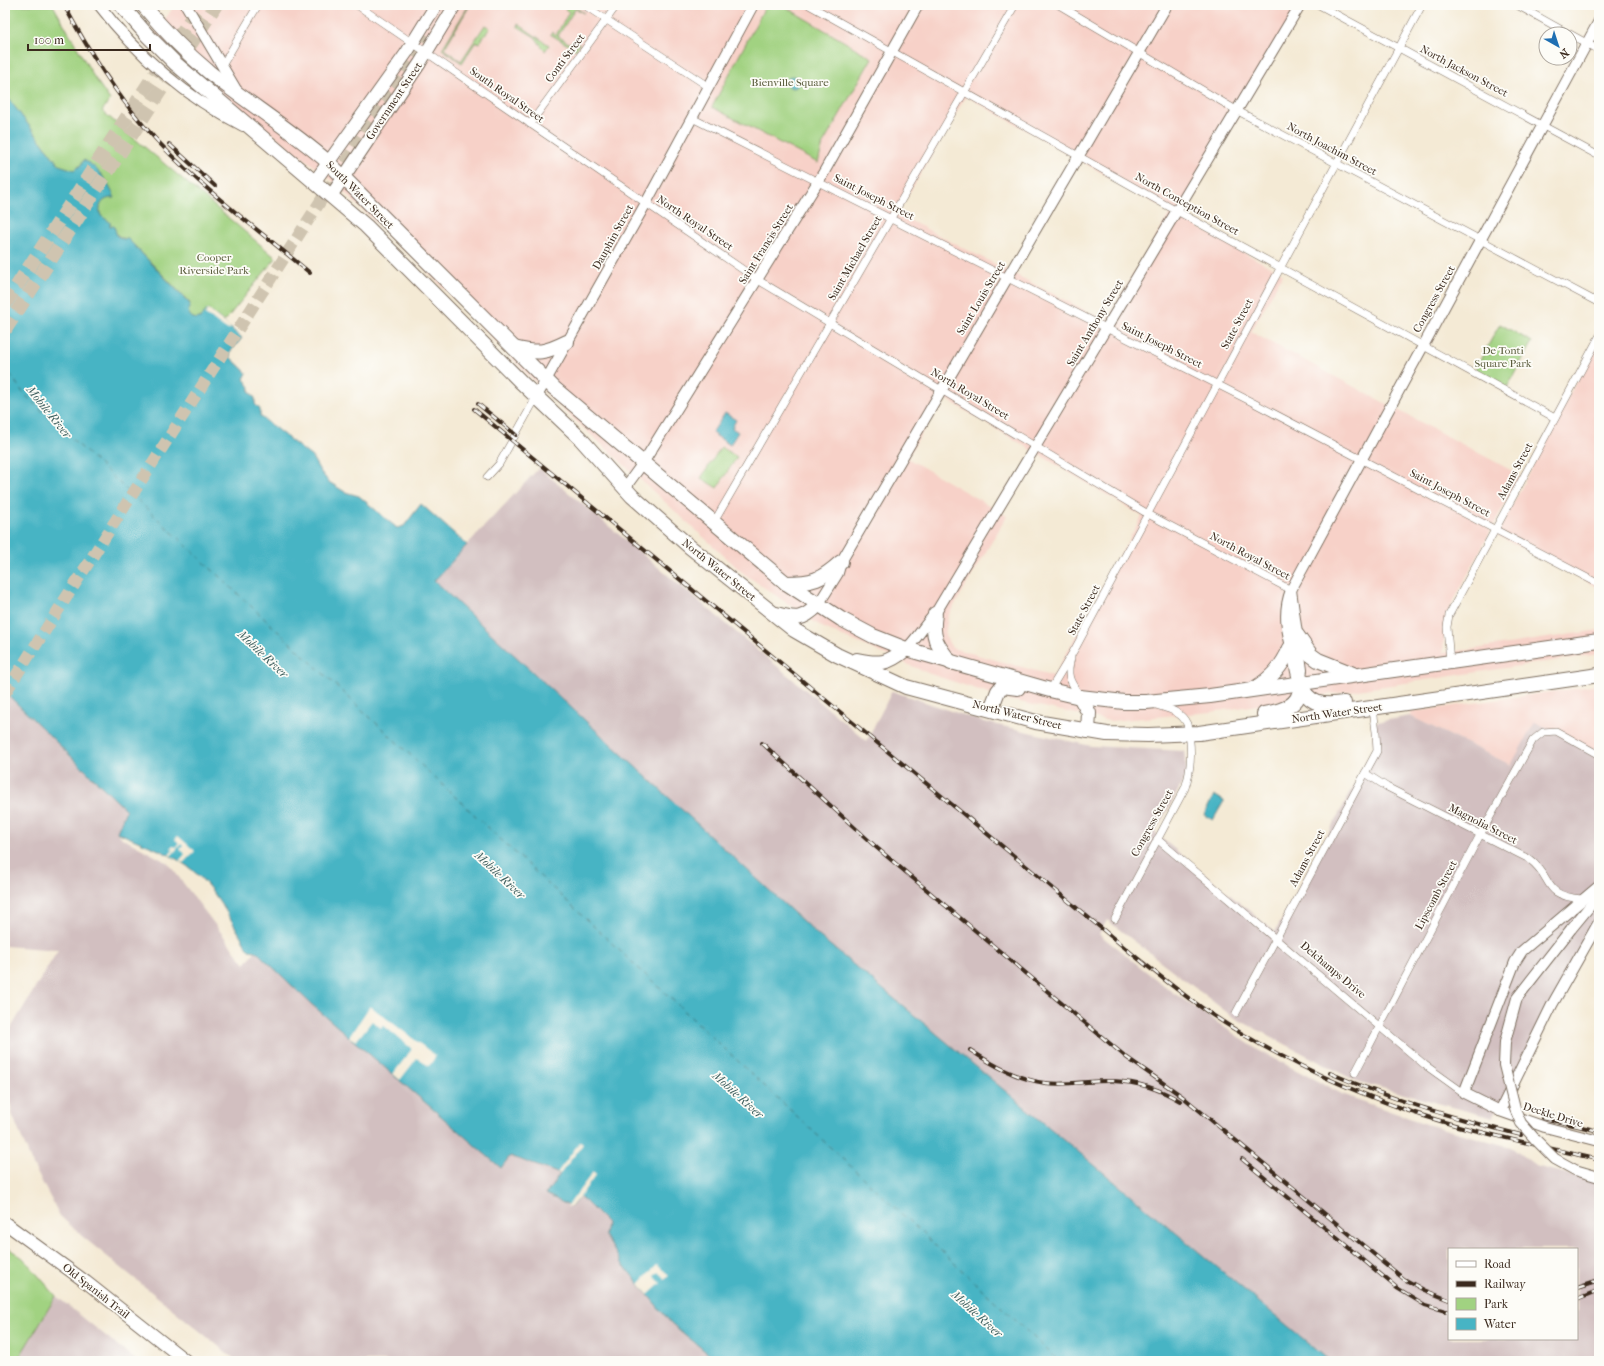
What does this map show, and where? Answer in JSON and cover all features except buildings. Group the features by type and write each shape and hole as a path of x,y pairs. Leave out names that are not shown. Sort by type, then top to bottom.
{"highway":[{"name":"South Water Street","path":"121,5 134,21 176,64 366,226 456,318 536,396"},
{"path":"144,7 187,52 239,94"},
{"name":"South Water Street","path":"239,94 328,162 546,380"},
{"path":"514,348 538,353 545,352 566,342"},
{"path":"546,380 786,583 818,605 873,636 906,649 1050,690 1080,696 1146,702 1173,701 1599,641"},
{"name":"North Water Street","path":"536,396 579,437 624,489 690,547 769,611 823,648 906,687 1036,722 1088,731 1148,735 1188,734 1599,675"},
{"path":"786,583 806,583 818,580 841,562"},
{"path":"769,611 796,619 804,617 818,605"},
{"path":"818,605 811,628 823,648"},
{"path":"935,614 934,637 941,650 951,663"},
{"path":"1297,635 1311,655 1318,660 1357,676"},
{"path":"1252,690 1269,680 1278,670 1290,648"},
{"path":"837,655 869,662 884,662 893,660 906,649"},
{"path":"1300,684 1308,697 1318,703 1327,705 1410,694 1443,698"},
{"path":"1205,732 1236,719 1284,710 1298,697 1301,690 1300,684"},
{"path":"991,709 998,691 1004,685 1033,692 1050,690"},
{"path":"1080,696 1089,714 1088,731"}],"main road":[{"name":"Government Street","path":"315,181 412,43 436,5"},
{"path":"427,35 446,5"},
{"name":"Government Street","path":"331,196 426,53 455,5"},
{"name":"Old Spanish Trail","path":"5,1223 86,1282 186,1361"}],"street":[{"name":"South Water Street","path":"99,5 124,37 162,72 192,95 231,120 259,134"},
{"name":"South Water Street","path":"186,5 239,94"},
{"path":"222,66 258,5"},
{"name":"South Royal Street","path":"357,5 646,203"},
{"path":"584,5 709,87"},
{"name":"Conti Street","path":"530,124 617,5"},
{"name":"Dauphin Street","path":"487,477 498,464 646,203 753,5"},
{"name":"North Conception Street","path":"809,5 1176,211 1555,418"},
{"name":"Saint Francis Street","path":"624,489 643,463 818,182 918,5"},
{"name":"Saint Michael Street","path":"714,522 1015,5"},
{"name":"North Joachim Street","path":"1059,5 1236,110 1599,303"},
{"name":"Saint Louis Street","path":"818,605 838,573 841,562 1167,5"},
{"name":"Saint Anthony Street","path":"906,649 916,640 925,625 935,614 1300,5"},
{"name":"North Jackson Street","path":"1319,5 1398,49 1599,156"},
{"name":"State Street","path":"1050,690 1066,661 1072,654 1422,5"},
{"path":"1517,5 1555,26"},
{"name":"Congress Street","path":"1300,684 1295,674 1286,624 1286,604 1291,590 1599,21"},
{"path":"1578,39 1599,50"},
{"name":"Saint Joseph Street","path":"692,118 1008,277 1361,459 1599,584"},
{"name":"North Royal Street","path":"646,203 758,280 942,389 1036,447 1148,514 1291,590"},
{"name":"Adams Street","path":"1450,662 1446,627 1449,615 1599,337"},
{"path":"1291,590 1294,602 1302,670 1300,684"},
{"name":"State Street","path":"1072,654 1068,673 1069,680 1080,696"},
{"name":"Congress Street","path":"1115,919 1185,788 1191,762 1187,724 1179,714 1146,702"},
{"name":"Adams Street","path":"1236,1013 1377,751 1373,708"},
{"name":"Lipscomb Street","path":"1355,1073 1480,835 1533,740 1543,732 1556,731 1599,755"},
{"name":"Magnolia Street","path":"1365,773 1386,787 1532,862 1540,870 1555,892 1560,896 1581,899"},
{"name":"Delchamps Drive","path":"1157,839 1425,1065 1464,1093 1500,1111"},
{"path":"1464,1093 1515,962 1522,951 1581,899 1599,886"},
{"path":"1599,895 1517,998 1505,1042 1504,1065 1515,1110 1521,1123 1535,1140 1555,1158 1575,1170 1599,1177"},
{"path":"1500,1111 1552,1005 1599,922"},
{"name":"Deckle Drive","path":"1500,1111 1545,1127 1599,1141"}],"shaded area":[{"path":"175,5 1304,5 1178,216 1283,274 1251,332 1520,475 1446,616 1443,652 1468,650 1599,630 1599,654 1211,712 1110,721 1010,700 930,674 822,627 743,573 555,402 421,265 329,178 233,103 155,33","holes":["966,96 1171,212 1106,321 897,214","943,397 1142,516 1054,676 952,648 945,636 948,616 1007,516 907,458"]},
{"path":"1599,337 1599,588 1497,535"},
{"path":"539,468 867,741 892,691 984,722 1091,746 1184,751 1187,774 1155,833 1275,932 1374,749 1372,723 1410,716 1511,765 1535,722 1599,752 1599,917 1493,1118 1356,1081 1233,1017 1107,920 1099,934 1172,992 1258,1050 1342,1094 1426,1124 1511,1147 1535,1166 1599,1182 1599,1361 1330,1361 819,936 433,581"},
{"path":"1599,685 1599,752 1511,765 1410,716 1411,712"},
{"path":"5,692 126,810 118,833 122,838 168,863 245,964 256,950 310,1003 501,1168 509,1156 560,1174 546,1194 580,1196 607,1223 621,1262 671,1323 717,1361 237,1361 83,1237 60,1216 32,1163 12,1114 5,1070 5,1038 58,950 5,946"},
{"path":"56,1296 137,1361 17,1361"}],"green space":[{"name":"Cooper Riverside Park","path":"5,5 53,5 94,77 110,100 102,111 276,258 224,322 208,310 200,318 195,319 191,316 188,311 190,303 128,239 116,234 110,225 110,222 101,216 100,205 102,202 110,198 114,198 109,186 99,171 84,160 80,166 74,170 59,165 5,94"},
{"path":"469,5 444,49 461,61 485,25 490,28 479,43 475,43 462,63 442,49"},
{"path":"567,5 572,5 584,13 575,9 558,36 570,44 572,41 575,47 578,43 580,44 576,50 550,34 552,32 556,35 569,12 565,9"},
{"name":"Bienville Square","path":"766,5 782,5 872,58 823,144 818,163 712,107"},
{"path":"518,24 549,45 545,51 535,37 517,26"},
{"name":"De Tonti Square Park","path":"1500,324 1532,342 1506,389 1474,371"},
{"path":"721,447 737,457 717,488 701,478"},
{"path":"5,1246 23,1258 56,1296 17,1361 5,1361"}],"water":[{"path":"793,76 797,78 799,82 797,86 793,88 789,86 787,82 789,78"},
{"name":"Mobile River","path":"5,94 59,165 74,170 80,166 84,160 99,172 106,181 115,198 107,199 102,202 100,208 101,216 110,222 110,226 114,226 117,236 123,239 128,239 190,304 188,311 191,316 195,319 200,318 208,309 242,338 230,352 230,357 247,373 244,379 250,387 249,391 255,398 255,404 260,409 260,416 312,457 320,471 329,482 345,492 359,496 397,528 404,526 421,504 467,545 434,581 819,936 1330,1361 717,1361 671,1323 621,1262 605,1235 607,1223 580,1196 571,1207 546,1194 560,1174 510,1156 501,1168 310,1003 256,951 249,950 222,905 206,883 197,874 171,856 117,832 126,810 5,692"},
{"path":"725,413 736,420 732,428 738,432 730,445 712,433"},
{"path":"1214,795 1224,801 1213,820 1204,815"}],"pier":[{"path":"208,309 231,328 228,330 205,314"},
{"path":"178,836 195,851 183,863 179,861 185,854 180,849 183,846 181,844 171,856 169,855 173,850 171,848 173,846 176,847 179,843 175,839"},
{"path":"370,1006 436,1056 429,1066 417,1058 400,1080 393,1074 412,1049 383,1025 381,1028 372,1021 356,1041 349,1037"},
{"path":"580,1142 583,1144 560,1174 557,1173"},
{"path":"593,1172 596,1175 571,1207 567,1207"},
{"path":"657,1265 669,1275 665,1279 658,1272 654,1276 661,1283 648,1295 639,1284"}],"ferry route":[{"path":"5,367 24,394 1059,1361"}],"tunnel":[{"path":"5,304 200,5"},
{"path":"5,330 216,5"},
{"path":"5,693 427,35"}],"railway":[{"path":"64,5 91,52 121,98 162,146 202,184 310,273"},
{"path":"169,144 215,186"},
{"path":"478,404 516,435"},
{"path":"474,409 1136,957 1208,1012 1280,1055 1356,1091 1409,1111 1456,1125 1599,1160"},
{"path":"762,743 877,848 1126,1057 1183,1097 1404,1279 1424,1290 1448,1300"},
{"path":"970,1050 1006,1071 1035,1081 1054,1084 1105,1081 1131,1083 1156,1090 1180,1101"},
{"path":"1330,1073 1377,1092 1424,1108 1521,1135"},
{"path":"1543,1118 1599,1131"},
{"path":"1242,1159 1397,1288 1425,1305 1448,1312"},
{"path":"1578,1288 1599,1281"},
{"path":"1578,1299 1599,1290"}]}
